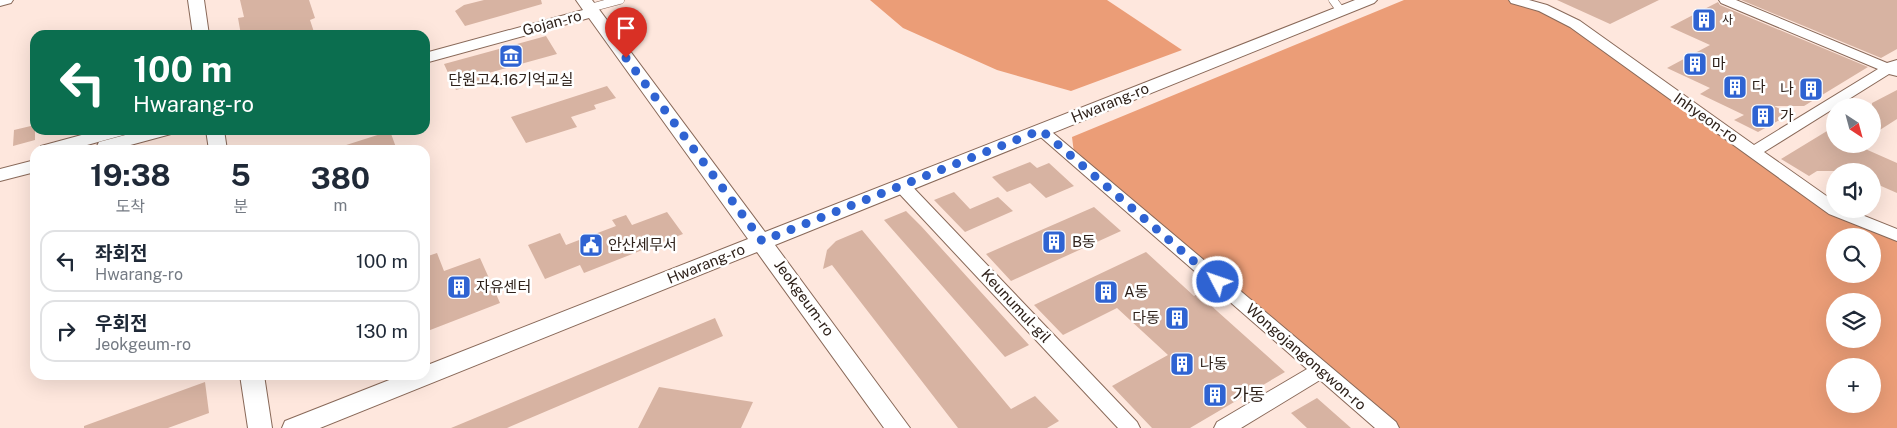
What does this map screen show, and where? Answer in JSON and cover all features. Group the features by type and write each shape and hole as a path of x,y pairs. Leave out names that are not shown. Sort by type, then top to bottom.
{"street":[{"path":"0,2 7,0"},
{"path":"196,0 200,30"},
{"name":"Hwarang-ro","path":"430,374 1041,130 1337,6 1369,0"},
{"name":"Inhyeon-ro","path":"1515,0 1543,8 1575,24 1835,210 1897,235"},
{"path":"1725,0 1894,67"},
{"name":"Gojan-ro","path":"430,46 588,6"},
{"name":"Gojan-ro","path":"430,56 588,6"},
{"name":"Jeokgeum-ro","path":"588,6 898,428"},
{"path":"1754,152 1894,67"},
{"name":"Wongojangongwon-ro","path":"1041,130 1388,428"},
{"path":"66,145 104,135"},
{"path":"110,145 147,135"},
{"path":"0,163 30,155"},
{"path":"0,175 30,167"},
{"name":"Keunumul-gil","path":"902,185 1130,428"},
{"path":"1224,428 1321,370"},
{"path":"253,380 260,428"},
{"name":"Hwarang-ro","path":"294,428 414,380"}],"lane":[{"path":"588,6 620,0"}],"shaded area":[{"path":"870,0 1107,0 1182,50 1071,91 997,70 903,28"},
{"path":"1404,0 1510,0 1570,17 1826,202 1826,218 1867,218 1897,230 1897,428 1397,428 1074,153 1072,137"}],"building":[{"path":"240,0 309,0 315,18 310,20 313,30 240,30 238,18 244,17"},
{"path":"484,0 541,0 542,4 465,26 455,11 464,5"},
{"path":"1557,0 1659,0 1610,24"},
{"path":"1741,0 1897,0 1897,49 1881,58"},
{"path":"1718,2 1720,5 1868,67 1804,106 1774,106 1790,114 1758,132 1734,120 1744,115 1700,94 1710,88 1667,68 1710,45 1670,27"},
{"name":"단원고4.16기억교실","path":"546,36 557,54 485,74 489,81 456,90 444,64"},
{"path":"607,86 616,98 594,105 596,109 571,117 577,127 526,143 511,117"},
{"path":"1897,90 1897,119 1881,129 1881,98"},
{"path":"30,126 30,135 35,135 35,140 13,146 14,130"},
{"path":"1826,132 1826,153 1874,153 1897,163 1897,193 1881,186 1881,163 1826,163 1826,171 1817,171 1809,176 1781,159"},
{"path":"378,135 391,135 395,145 346,145"},
{"path":"1030,162 1037,168 1049,163 1074,186 1046,198 1030,183 1007,192 992,177"},
{"path":"954,192 970,209 998,197 1013,211 965,232 934,200"},
{"name":"B동","path":"1094,207 1121,231 1011,281 986,254"},
{"path":"906,211 1029,345 1005,357 884,220"},
{"name":"안산세무서","path":"667,212 683,234 584,273 580,265 545,279 528,245 560,233 566,245 616,226 612,220 626,215 632,225"},
{"path":"862,230 1011,409 1035,396 1059,421 1047,428 958,428 832,265 823,269 827,250 836,241"},
{"path":"1146,252 1194,296 1198,294 1285,372 1190,428 1152,428 1112,386 1168,355 1117,308 1063,335 1034,305"},
{"name":"자유센터","path":"437,253 444,271 480,258 500,303 430,330 430,255"},
{"path":"715,318 723,336 507,428 451,428"},
{"path":"205,382 209,413 168,428 84,428 84,426"},
{"path":"659,387 753,402 741,428 638,428"},
{"name":"가동","path":"1317,398 1351,428 1307,428 1291,413"}],"place":[{"name":"사","path":"1704,20"},
{"name":"단원고4.16기억교실","path":"511,56"},
{"name":"마","path":"1695,64"},
{"name":"다","path":"1735,87"},
{"name":"나","path":"1811,89"},
{"name":"가","path":"1763,116"},
{"name":"B동","path":"1054,242"},
{"name":"안산세무서","path":"591,245"},
{"name":"자유센터","path":"459,287"},
{"name":"A동","path":"1106,292"},
{"name":"다동","path":"1177,318"},
{"name":"나동","path":"1182,364"},
{"name":"가동","path":"1215,395"}],"route":[{"path":"626,58 762,241 1041,130 1218,282"}]}
